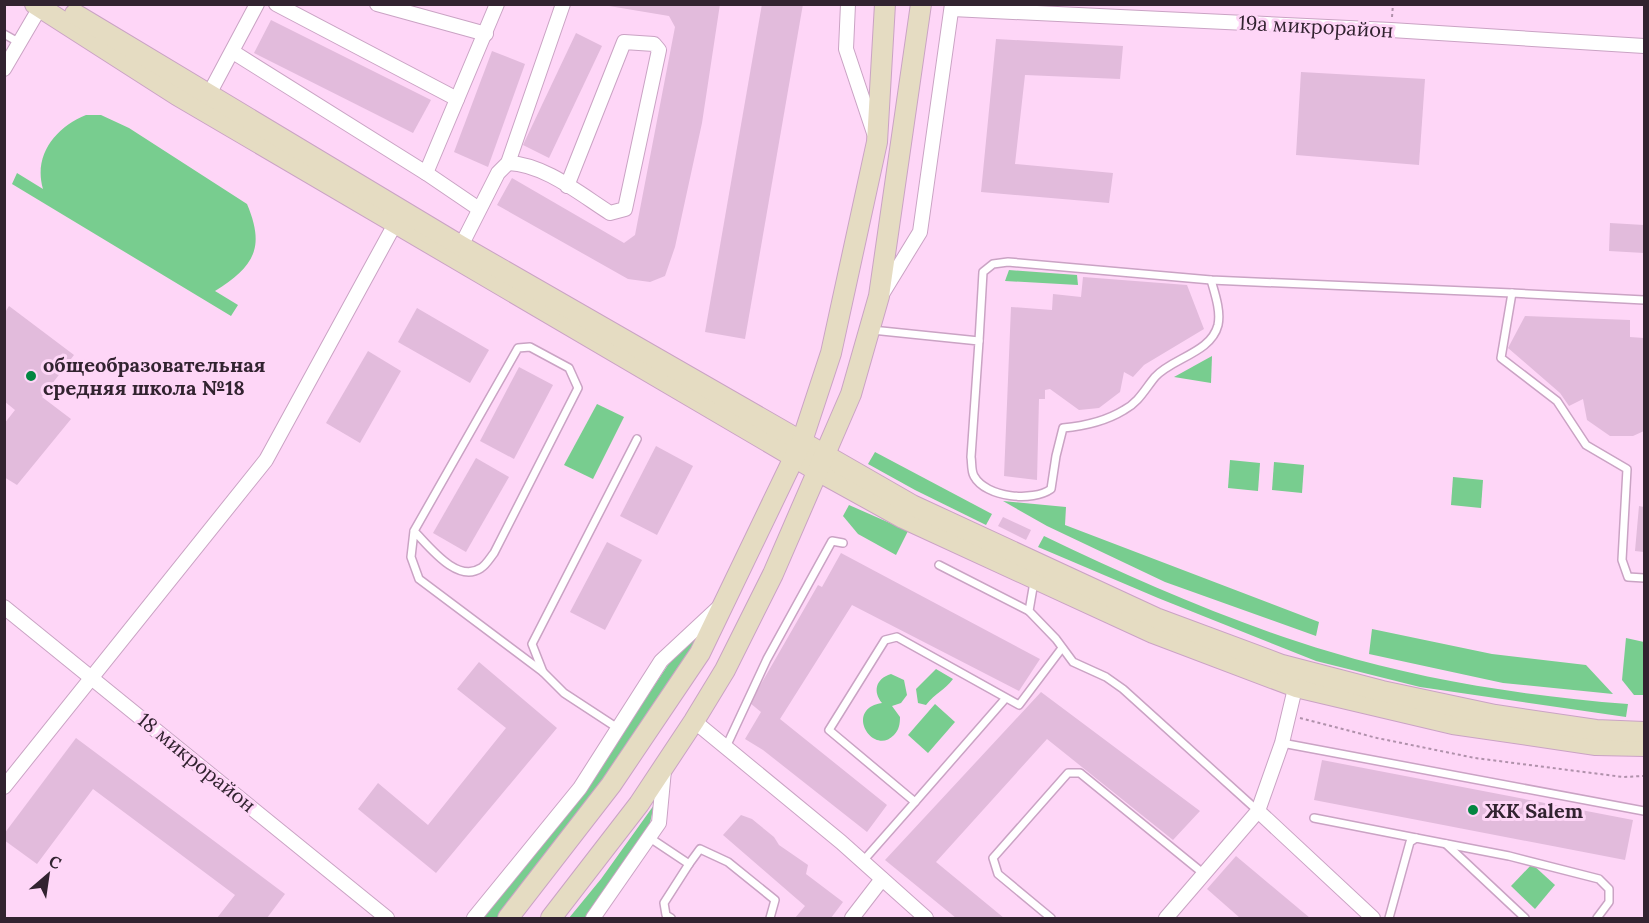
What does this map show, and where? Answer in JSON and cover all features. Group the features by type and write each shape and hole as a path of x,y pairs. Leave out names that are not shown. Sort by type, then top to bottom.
{"main road":[{"path":"508,918 611,785 700,653 798,448 831,353 877,142 885,4"},
{"path":"551,918 639,804 694,722 725,669 772,574 851,394 878,301 921,4"},
{"path":"44,5 177,94 395,224 798,448"},
{"path":"44,5 208,96 461,246 798,448 903,518 1153,633 1297,678 1453,724 1596,745 1644,747"},
{"path":"821,463 1156,618 1297,678 1382,691 1495,715 1596,730 1644,732"}],"street":[{"path":"208,96 257,4"},
{"path":"276,4 457,99"},
{"path":"377,4 486,34"},
{"path":"426,173 497,4"},
{"path":"461,246 498,173 508,163 563,4"},
{"path":"849,4 846,50 877,142"},
{"path":"4,69 44,5"},
{"path":"878,301 920,232 952,7"},
{"name":"19а микрорайон","path":"952,7 1644,46"},
{"path":"508,163 523,164 567,186 610,213 624,209 659,50 654,44 624,42 567,186"},
{"path":"233,52 426,173 479,209"},
{"path":"4,787 266,460 395,224"},
{"path":"474,918 580,788 661,661 727,600"},
{"name":"18 микрорайон","path":"4,607 387,918"},
{"path":"1166,918 1258,811 1282,743 1297,678"},
{"path":"694,722 863,861 926,918"},
{"path":"593,918 659,823 664,764"},
{"path":"1258,811 1373,918"},
{"path":"852,918 882,879"}],"lane":[{"path":"4,34 20,43"},
{"path":"1212,280 1218,325 1211,339 1156,376 1135,403 1124,411 1108,419 1063,428 1051,489 1042,496 998,494 983,486 973,475 971,457 983,272 993,264 1008,262 1212,280 1644,300"},
{"path":"1512,294 1501,358 1557,402 1586,445 1627,469 1622,560 1628,578 1644,578"},
{"path":"871,330 979,341"},
{"path":"414,531 450,566 467,572 481,568 494,554 578,388 568,368 530,346 518,348 414,531 411,557 419,579 543,672 564,693 619,729"},
{"path":"543,672 532,644 638,439"},
{"path":"726,747 767,659 832,541 843,543"},
{"path":"939,565 1029,611 1072,662 1106,677 1122,689 1258,811"},
{"path":"1029,611 1035,579"},
{"path":"915,802 830,730 885,640 897,637 1019,705 1062,648"},
{"path":"863,861 1005,699"},
{"path":"1282,743 1644,811"},
{"path":"1051,918 998,874 993,858 1068,773 1080,773 1204,874"},
{"path":"1314,818 1509,856 1599,879 1609,889 1609,902 1597,918"},
{"path":"650,838 688,864"},
{"path":"1389,918 1410,842 1416,838"},
{"path":"1446,844 1525,918"},
{"path":"670,918 666,915 664,903 700,849 728,862 776,900 770,918"}],"path":[{"path":"1289,715 1377,738 1475,758 1623,777 1644,776"}],"green space":[{"path":"86,115 101,115 129,128 247,204 255,233 252,255 239,274 215,291 238,305 231,316 12,184 17,173 43,189 41,165 44,154 65,127"},
{"path":"1009,270 1077,275 1078,285 1005,281"},
{"path":"1212,356 1211,383 1174,377"},
{"path":"597,404 624,417 593,479 564,465"},
{"path":"875,452 992,514 986,525 868,464"},
{"path":"1230,460 1260,463 1258,491 1228,488"},
{"path":"1274,462 1304,465 1302,493 1272,490"},
{"path":"1453,477 1483,480 1481,508 1451,505"},
{"path":"1003,501 1066,507 1065,525 1319,622 1316,636 1165,582 1047,526"},
{"path":"849,505 908,531 896,555 858,534 843,516"},
{"path":"1044,536 1185,600 1258,628 1331,652 1404,671 1478,686 1553,697 1628,704 1626,717 1420,687 1316,661 1038,547"},
{"path":"1372,629 1492,654 1586,665 1613,694 1503,683 1369,654"},
{"path":"698,636 666,692 609,780 503,918 482,918 592,779 672,659"},
{"path":"1626,638 1644,642 1644,695 1634,695 1622,680"},
{"path":"936,669 953,679 926,705 918,703 916,689"},
{"path":"891,674 904,680 907,695 901,703 892,706 900,717 897,731 886,740 878,740 866,730 863,722 864,714 870,707 882,703 877,695 877,686 882,679"},
{"path":"935,704 955,722 928,753 908,735"},
{"path":"654,805 648,832 594,907 585,918 569,918 601,879"},
{"path":"1532,864 1555,885 1535,909 1511,886"}],"building":[{"path":"597,4 720,4 702,123 675,247 665,276 650,282 628,279 497,205 512,178 624,243 635,235 675,27 669,16"},
{"path":"762,4 803,4 745,339 705,332"},
{"path":"271,20 431,100 413,133 254,53"},
{"path":"576,33 602,46 549,158 523,145"},
{"path":"996,39 1123,46 1120,79 1025,75 1015,164 1113,173 1109,203 981,192"},
{"path":"492,51 525,64 488,167 454,152"},
{"path":"1301,72 1425,79 1419,165 1296,155"},
{"path":"1610,223 1644,225 1644,253 1609,251"},
{"path":"1083,277 1187,285 1204,329 1144,365 1133,377 1124,372 1120,392 1099,408 1079,410 1050,389 1045,390 1045,399 1039,399 1037,480 1004,476 1011,307 1052,310 1053,294 1081,297"},
{"name":"общеобразовательная средняя школа №18","path":"9,306 74,355 42,397 71,419 17,485 4,477 4,424 15,410 4,401 4,314"},
{"path":"417,308 489,350 470,383 398,342"},
{"path":"1525,316 1630,320 1630,337 1644,338 1644,431 1633,436 1610,436 1587,420 1583,399 1569,406 1560,393 1508,348"},
{"path":"368,351 401,371 360,443 326,423"},
{"path":"519,367 553,385 514,459 480,441"},
{"path":"656,446 693,466 657,535 620,516"},
{"path":"476,458 509,477 466,552 433,533"},
{"path":"1639,506 1644,507 1644,552 1635,551"},
{"path":"1003,517 1031,530 1026,540 998,526"},
{"path":"607,542 642,560 605,630 570,612"},
{"path":"841,553 1040,659 1019,691 852,605 780,719 887,805 867,832 763,750 745,739 761,712 750,703 818,585 822,587"},
{"path":"479,662 557,728 436,873 358,809 378,783 428,825 506,728 457,689"},
{"path":"1041,692 1200,811 1173,840 1047,739 936,862 1004,918 956,918 885,860"},
{"path":"76,738 285,894 267,918 217,918 235,895 93,789 37,864 4,840 4,834"},
{"name":"ЖК Salem","path":"1322,760 1633,820 1625,860 1314,800"},
{"path":"741,815 752,819 774,837 779,845 808,865 806,874 843,902 831,918 795,918 805,906 723,835"},
{"path":"1236,856 1310,918 1240,918 1207,889"}],"place":[{"name":"общеобразовательная средняя школа №18","path":"31,376"},
{"name":"ЖК Salem","path":"1473,810"}]}
